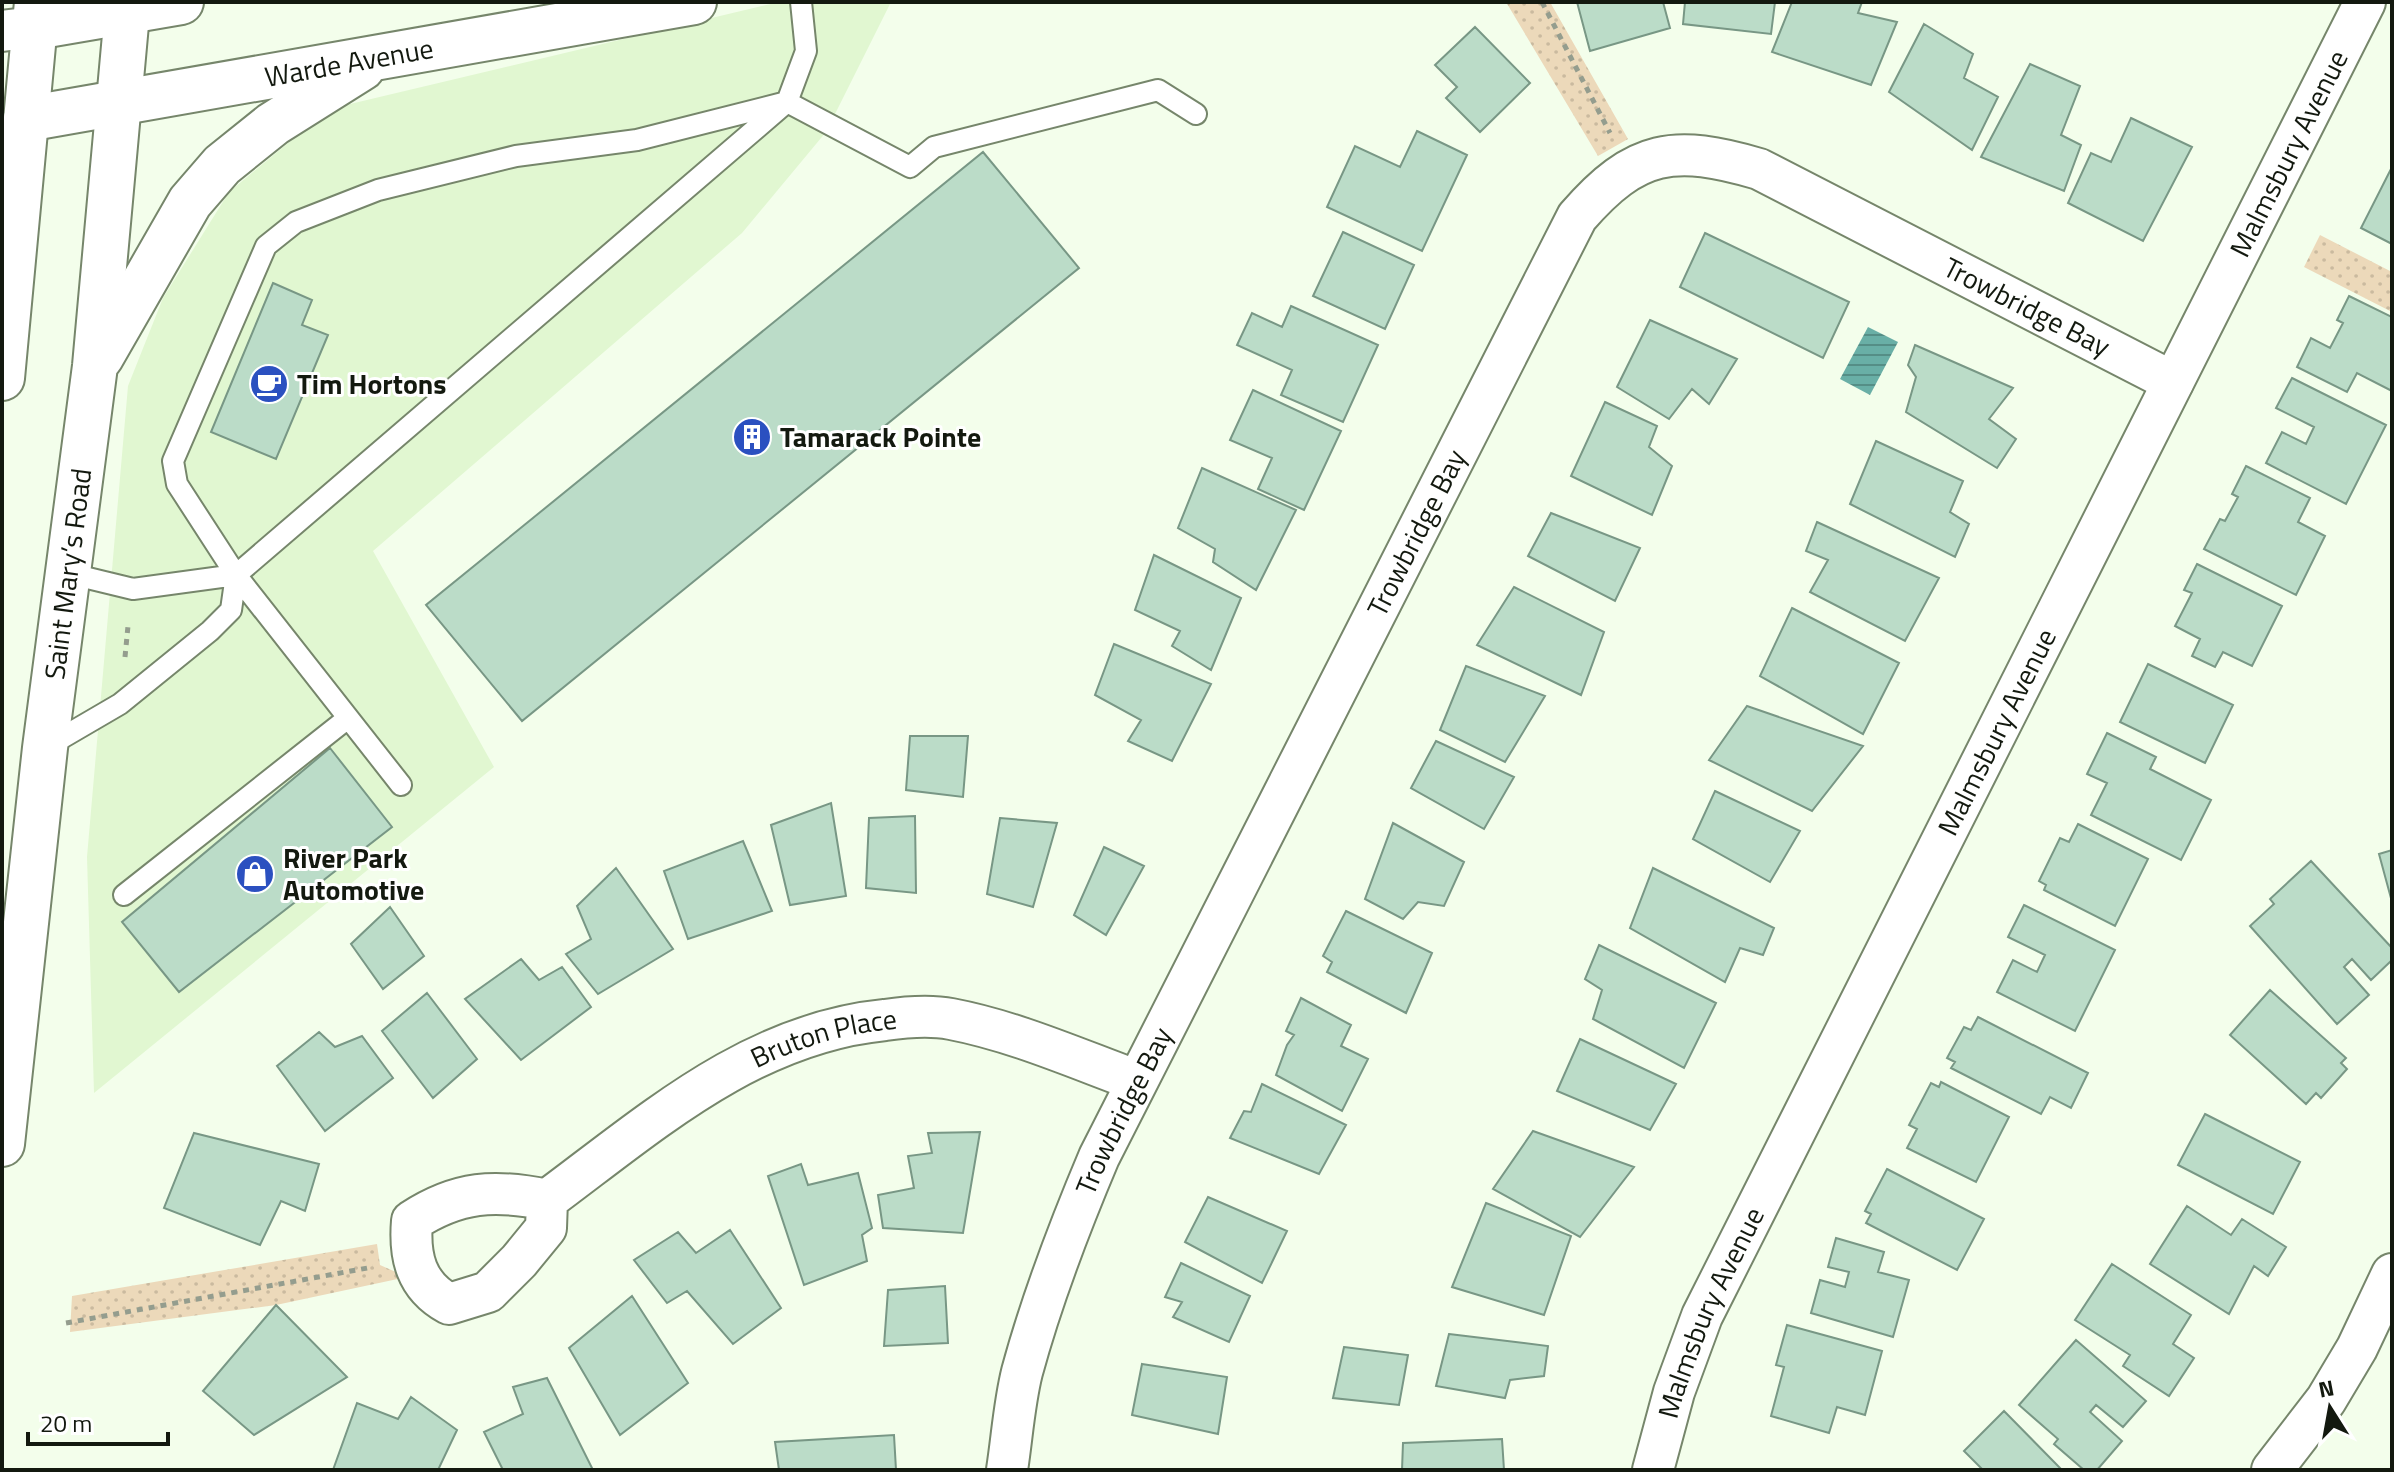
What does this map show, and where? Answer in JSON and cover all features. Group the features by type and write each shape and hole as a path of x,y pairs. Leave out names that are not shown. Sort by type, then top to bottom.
{"main road":[{"path":"2,378 14,121 25,20 181,2"},
{"name":"Warde Avenue","path":"14,121 694,2"},
{"name":"Saint Mary’s Road","path":"2,1144 45,748 95,366 127,6"},
{"path":"95,366 190,202 222,165 273,124 381,55"}],"street":[{"name":"Malmsbury Avenue","path":"1653,1470 1674,1392 1702,1316 2365,2"},
{"name":"Trowbridge Bay","path":"1007,1470 1021,1376 1041,1309 1063,1243 1135,1080 1182,997 1577,217 1606,183 1632,166 1671,156 1715,156 1759,169 2173,382"},
{"name":"Bruton Place","path":"547,1200 693,1092 737,1065 794,1039 847,1023 947,1018 984,1026 1135,1080"},
{"path":"506,1191 547,1200 546,1228 488,1292 449,1304 432,1294 417,1273 410,1247 412,1221 438,1204 506,1191"},
{"path":"2272,1470 2326,1400 2357,1348 2392,1274"}],"lane":[{"path":"67,573 133,589 236,575 787,102 806,51 801,2"},
{"path":"401,785 236,575 177,484 173,461 266,246 296,222 378,190 516,156 637,140 787,102 910,167 934,147 1158,90 1196,114"},
{"path":"45,748 120,704 210,631 231,610 236,575"},
{"path":"124,895 348,718"}],"path":[{"path":"1542,2 1615,144 1632,166"},
{"path":"124,665 128,626"},
{"path":"66,1323 413,1258"}],"shaded area":[{"path":"779,2 891,2 826,132 742,233 373,551 494,767 94,1093 87,857 128,386 163,298 229,192 329,109"},
{"path":"1506,2 1550,2 1628,139 1598,156"},
{"path":"2320,235 2392,272 2392,312 2304,267"},
{"path":"377,1244 380,1265 407,1277 276,1305 70,1332 72,1296"}],"water":[{"path":"1868,327 1898,342 1870,395 1840,379"}],"building":[{"path":"1577,2 1663,2 1670,28 1590,51"},
{"path":"1685,2 1775,2 1771,34 1683,24"},
{"path":"1792,2 1862,2 1858,13 1897,22 1871,85 1772,52"},
{"path":"1924,24 1973,54 1964,78 1998,97 1972,150 1889,92"},
{"path":"1475,27 1530,83 1480,132 1446,98 1457,87 1435,65"},
{"path":"2030,64 2080,86 2061,135 2081,145 2064,191 1981,157"},
{"path":"2131,118 2192,147 2143,241 2068,203 2091,153 2111,162"},
{"path":"1417,131 1467,155 1422,251 1327,207 1355,146 1400,167"},
{"name":"Tamarack Pointe","path":"983,152 1079,268 522,721 426,605"},
{"path":"2392,167 2392,244 2361,228"},
{"path":"1343,232 1414,265 1385,329 1313,296"},
{"path":"1705,233 1849,302 1823,358 1680,287"},
{"name":"Tim Hortons","path":"273,283 312,300 302,325 328,335 276,459 211,432"},
{"path":"2349,296 2392,317 2392,391 2357,373 2347,392 2297,367 2311,338 2330,348 2343,323 2337,320"},
{"path":"1291,306 1378,345 1343,422 1281,395 1292,370 1237,345 1252,313 1282,327"},
{"path":"1650,320 1737,359 1709,404 1692,389 1669,419 1617,387"},
{"path":"1915,345 2013,388 1989,419 2016,439 1997,468 1906,412 1916,377 1908,365"},
{"path":"2292,378 2386,425 2346,504 2266,463 2282,432 2306,444 2314,427 2276,408"},
{"path":"1253,390 1341,431 1304,510 1258,489 1272,458 1230,440"},
{"path":"1605,402 1657,426 1649,447 1672,466 1652,515 1571,476"},
{"path":"1876,441 1963,481 1950,512 1969,524 1955,557 1850,504"},
{"path":"2246,466 2310,498 2298,522 2325,536 2296,595 2204,549 2220,519 2225,521 2238,497 2232,494"},
{"path":"1202,468 1296,510 1256,590 1213,562 1215,549 1178,528"},
{"path":"1551,513 1640,548 1615,601 1528,556"},
{"path":"1817,522 1939,578 1905,641 1810,592 1828,560 1806,551"},
{"path":"1154,555 1241,598 1211,670 1172,646 1180,631 1135,610"},
{"path":"2197,564 2282,606 2252,666 2223,652 2215,667 2192,656 2200,639 2175,626 2192,593 2184,590"},
{"path":"1514,587 1604,632 1581,695 1477,645"},
{"path":"1792,608 1899,663 1863,734 1760,676"},
{"path":"1114,644 1211,684 1172,761 1128,741 1141,720 1095,695"},
{"path":"2148,664 2233,705 2205,763 2120,722"},
{"path":"1466,666 1545,696 1505,762 1440,730"},
{"path":"1747,706 1863,746 1812,811 1709,760"},
{"path":"2107,733 2156,757 2150,769 2211,800 2181,860 2091,815 2107,783 2087,774"},
{"path":"910,736 968,736 963,797 906,790"},
{"path":"1436,741 1514,777 1484,829 1411,788"},
{"name":"River Park Automotive","path":"330,748 392,827 179,992 122,922"},
{"path":"1715,791 1800,831 1770,882 1693,839"},
{"path":"831,803 846,896 790,905 771,825"},
{"path":"915,816 916,893 866,888 869,818"},
{"path":"1000,818 1057,823 1033,907 987,894"},
{"path":"1393,823 1464,862 1444,906 1418,902 1403,919 1365,899"},
{"path":"2078,824 2148,859 2115,926 2044,890 2046,885 2039,881 2060,838 2069,842"},
{"path":"743,841 772,911 688,939 664,871"},
{"path":"1104,847 1144,866 1106,935 1074,915"},
{"path":"2392,850 2392,902 2379,854"},
{"path":"2311,861 2392,948 2392,960 2371,980 2352,959 2344,967 2369,995 2337,1024 2250,926 2274,904 2270,899"},
{"path":"616,868 673,949 598,994 566,954 591,939 577,906"},
{"path":"1653,868 1774,928 1763,955 1740,948 1725,982 1630,928"},
{"path":"2024,905 2115,950 2075,1031 1997,992 2013,960 2037,972 2045,955 2008,937"},
{"path":"390,907 424,956 383,989 351,944"},
{"path":"1346,911 1432,953 1406,1013 1327,972 1332,962 1323,956"},
{"path":"1599,945 1716,1003 1684,1068 1593,1019 1602,990 1585,979"},
{"path":"521,959 539,980 562,967 591,1007 521,1060 465,999"},
{"path":"2270,990 2346,1058 2341,1063 2347,1069 2321,1098 2316,1093 2306,1104 2230,1035"},
{"path":"427,993 477,1059 433,1098 382,1031"},
{"path":"1301,998 1351,1025 1341,1046 1368,1059 1342,1111 1276,1075 1294,1035 1286,1031"},
{"path":"1978,1017 2088,1073 2071,1108 2050,1097 2041,1114 1951,1068 1955,1062 1947,1058 1964,1027 1971,1030"},
{"path":"319,1032 335,1047 362,1036 393,1078 325,1131 277,1066"},
{"path":"1580,1039 1676,1084 1650,1130 1557,1091"},
{"path":"1941,1082 2009,1117 1976,1182 1907,1148 1917,1129 1909,1125 1931,1083 1939,1087"},
{"path":"1262,1084 1346,1125 1319,1174 1230,1138 1244,1111 1251,1112"},
{"path":"2205,1114 2300,1162 2273,1214 2178,1165"},
{"path":"1533,1131 1634,1167 1580,1237 1493,1189"},
{"path":"980,1132 963,1233 883,1228 878,1195 914,1188 908,1156 932,1153 928,1133"},
{"path":"194,1133 319,1164 305,1211 281,1201 260,1245 164,1208"},
{"path":"801,1164 808,1185 858,1173 872,1228 862,1235 867,1261 804,1285 768,1176"},
{"path":"1887,1169 1984,1219 1957,1270 1866,1223 1871,1214 1865,1211"},
{"path":"1208,1197 1287,1231 1262,1283 1185,1242"},
{"path":"1486,1203 1571,1236 1544,1315 1452,1287"},
{"path":"2187,1206 2231,1235 2242,1219 2286,1247 2268,1276 2254,1266 2229,1314 2150,1264"},
{"path":"730,1230 781,1308 733,1344 687,1291 667,1303 634,1260 678,1232 696,1253"},
{"path":"1836,1238 1884,1252 1878,1272 1909,1280 1893,1337 1811,1313 1820,1280 1845,1287 1849,1272 1828,1267"},
{"path":"1181,1263 1250,1296 1229,1342 1173,1317 1182,1302 1165,1297"},
{"path":"2112,1264 2191,1315 2173,1344 2194,1358 2169,1396 2123,1366 2130,1355 2075,1320"},
{"path":"945,1286 948,1343 884,1346 888,1290"},
{"path":"632,1296 688,1383 620,1435 569,1348"},
{"path":"276,1305 347,1377 254,1435 203,1391"},
{"path":"1787,1325 1882,1351 1865,1415 1837,1407 1829,1433 1771,1416 1784,1367 1776,1365"},
{"path":"1449,1334 1548,1346 1544,1376 1510,1380 1505,1398 1436,1386"},
{"path":"2076,1340 2146,1401 2123,1427 2096,1405 2090,1412 2122,1441 2097,1470 2084,1470 2054,1444 2058,1439 2019,1405"},
{"path":"1344,1347 1408,1355 1399,1405 1333,1398"},
{"path":"1142,1364 1227,1377 1218,1434 1132,1415"},
{"path":"547,1378 593,1470 503,1470 484,1432 523,1414 513,1387"},
{"path":"411,1397 457,1430 438,1470 333,1470 357,1403 398,1419"},
{"path":"2004,1411 2062,1470 1983,1470 1964,1451"},
{"path":"894,1435 896,1470 779,1470 775,1442"},
{"path":"1502,1439 1504,1470 1402,1470 1403,1443"}],"place":[{"name":"Tim Hortons","path":"269,384"},
{"name":"Tamarack Pointe","path":"752,437"},
{"name":"River Park Automotive","path":"255,874"}]}
